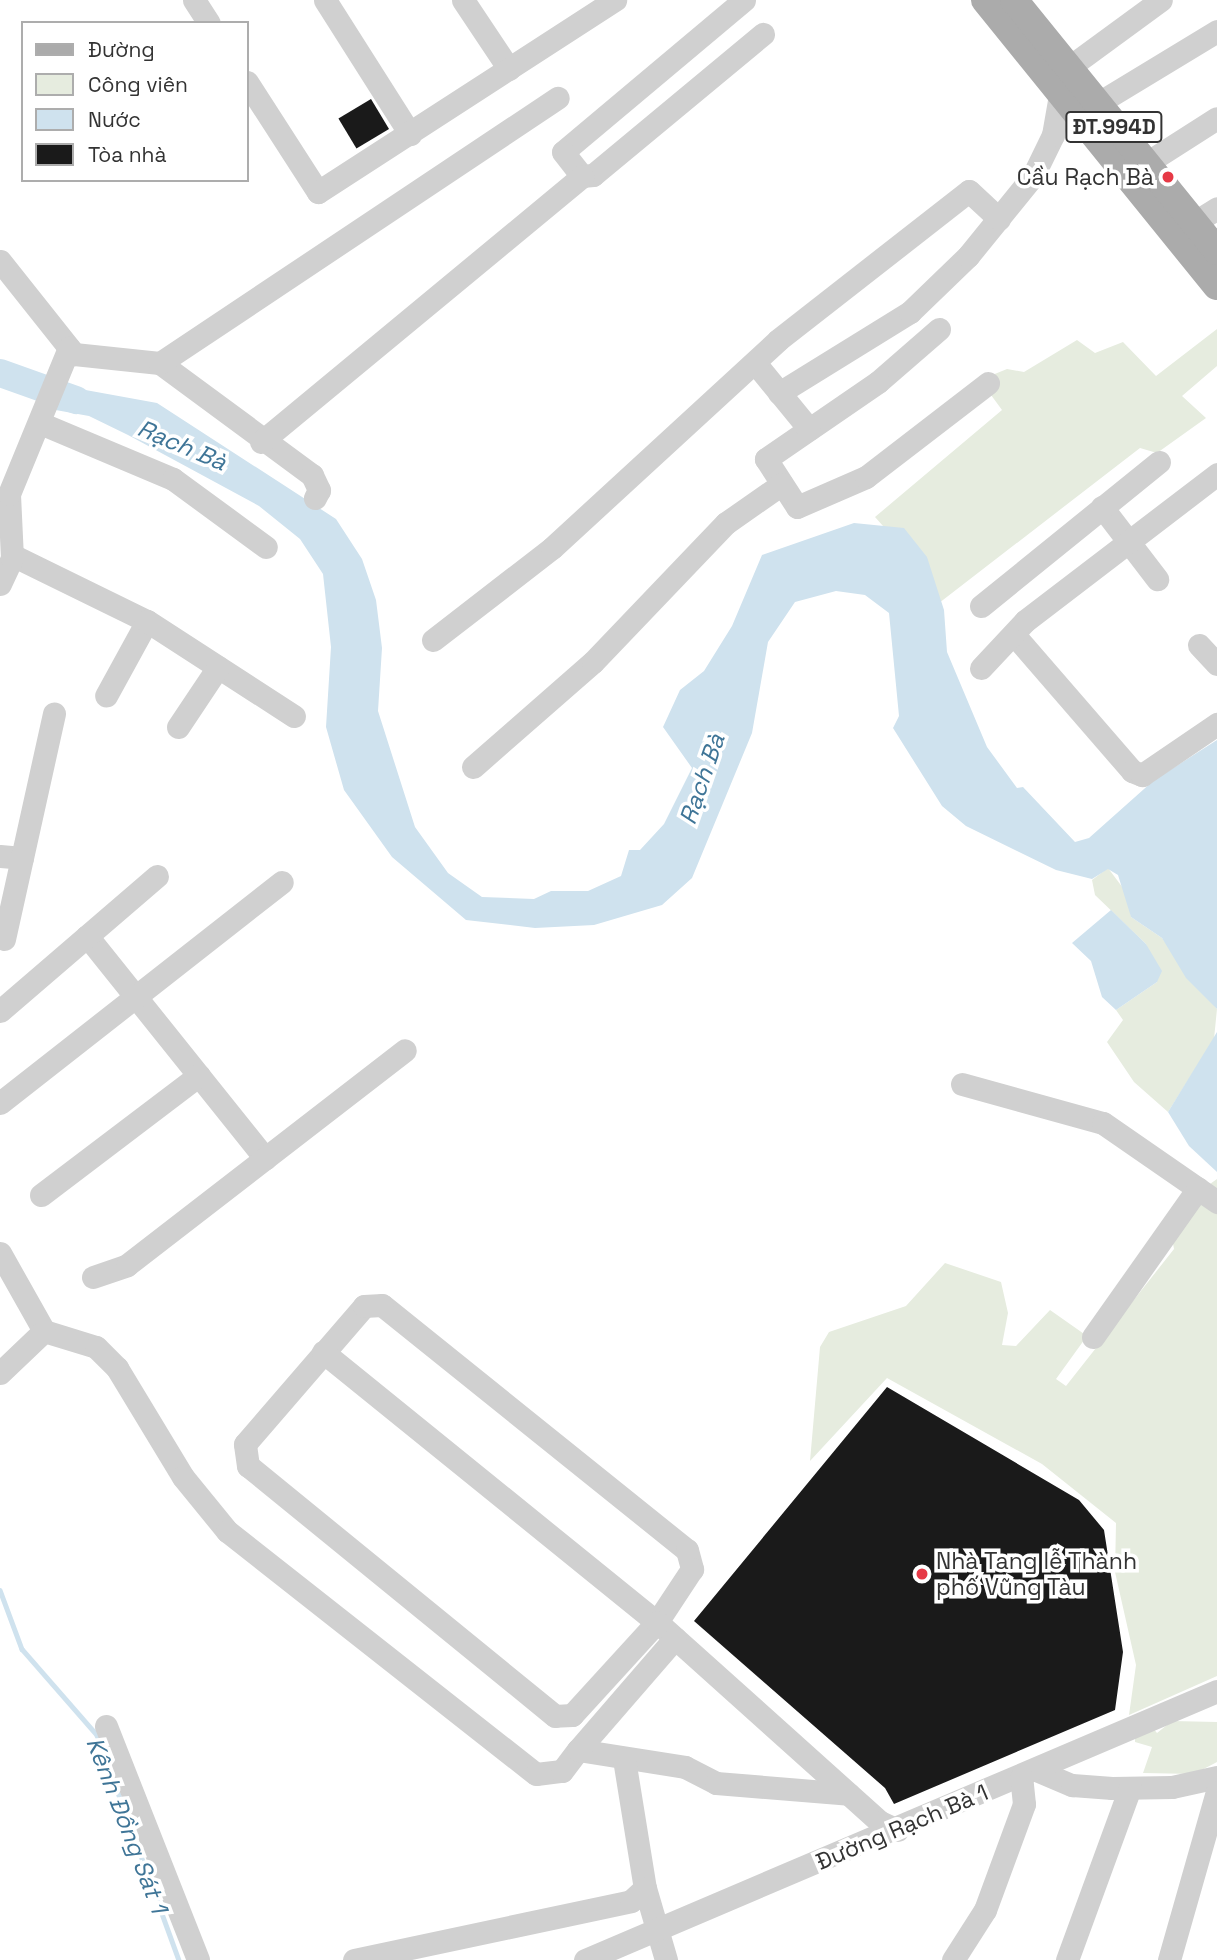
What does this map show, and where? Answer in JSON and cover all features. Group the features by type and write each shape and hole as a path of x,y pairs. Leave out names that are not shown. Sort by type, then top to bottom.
{"main road":[{"name":"ĐT.994D","path":"985,0 1087,111 1211,255"},
{"name":"ĐT.994D","path":"1014,0 1059,82"},
{"name":"ĐT.994D","path":"1087,111 1206,215 1217,286"}],"street":[{"path":"194,0 208,21"},
{"path":"325,0 410,134"},
{"path":"463,0 509,69"},
{"path":"248,84 318,192 615,0"},
{"path":"582,176 564,152 744,0"},
{"path":"779,393 910,312 999,219 1044,157 1059,82 1161,0"},
{"path":"1087,111 1217,31"},
{"path":"261,442 582,176 593,175 763,34"},
{"path":"160,363 558,98"},
{"path":"1145,164 1217,118"},
{"path":"433,640 505,588 756,364 969,191 999,219"},
{"path":"0,261 74,354 160,363 261,442 312,475 319,490 315,499"},
{"path":"939,329 766,459 797,508 852,485 988,383"},
{"path":"0,584 12,555 9,494 43,417 69,348"},
{"path":"756,364 809,429"},
{"path":"43,417 181,483 266,547"},
{"path":"981,606 1159,462"},
{"path":"981,668 1016,637 1025,621 1128,546 1217,474"},
{"path":"473,767 593,662 726,523 782,484"},
{"path":"1102,507 1128,546 1157,579"},
{"path":"12,555 147,621 294,716"},
{"path":"106,696 147,621"},
{"path":"1016,637 1106,741 1142,775 1217,724"},
{"path":"1199,645 1217,664"},
{"path":"178,727 218,667"},
{"path":"4,939 11,857 54,713"},
{"path":"0,1011 158,876"},
{"path":"0,1103 138,999 282,883"},
{"path":"87,936 265,1158"},
{"path":"93,1277 127,1265 405,1051"},
{"path":"41,1195 199,1075"},
{"path":"962,1084 1103,1123 1217,1202"},
{"path":"1093,1337 1198,1188"},
{"path":"0,1253 44,1331 107,1355 203,1506 360,1642 457,1706 536,1774 562,1771 675,1638"},
{"path":"382,1305 687,1550 692,1569 657,1622 572,1715 555,1716 248,1466 245,1444 364,1306 382,1305"},
{"path":"0,1373 44,1331"},
{"path":"323,1352 657,1622 849,1794 897,1830"},
{"name":"Đường Rạch Bà 1","path":"585,1960 897,1830 1217,1691"},
{"path":"106,1726 198,1960"},
{"path":"578,1750 685,1767 716,1783 849,1794"},
{"path":"624,1759 645,1888 666,1960"},
{"path":"954,1957 989,1898 1024,1804 1028,1774 1072,1785 1130,1788 1217,1777"},
{"path":"1067,1960 1130,1788"},
{"path":"1169,1960 1217,1792"},
{"path":"354,1960 631,1901 645,1888"}],"green space":[{"path":"1217,329 1217,366 1182,396 1206,418 1157,453 1140,448 930,610 899,544 875,517 1002,410 980,380 1007,369 1024,372 1077,340 1095,353 1123,342 1156,376"},
{"path":"1108,868 1129,896 1131,917 1162,938 1217,1009 1214,1039 1168,1112 1134,1082 1107,1042 1123,1020 1116,1010 1157,982 1146,944 1095,895 1092,880"},
{"path":"1217,1179 1217,1676 1129,1715 1136,1665 1115,1572 1116,1523 1042,1464 887,1378 810,1461 820,1347 829,1332 906,1306 945,1263 1001,1282 1008,1313 1002,1345 1016,1346 1050,1310 1087,1336 1056,1379 1066,1386 1174,1249 1169,1221 1176,1208"},
{"path":"1172,1721 1217,1722 1217,1762 1194,1774 1143,1773 1152,1747 1135,1742 1135,1736 1152,1727 1157,1733"}],"water":[{"path":"58,385 157,403 336,519 362,559 376,600 382,648 378,711 415,827 448,873 482,897 534,899 551,891 588,891 621,876 629,850 640,850 664,824 692,768 663,727 680,690 704,671 732,626 762,555 854,523 904,528 927,557 944,610 947,652 987,747 1017,788 1023,787 1075,842 1089,838 1153,781 1217,740 1217,1009 1186,978 1162,938 1131,917 1118,875 1108,869 1092,879 1056,870 966,826 942,806 893,728 899,716 889,613 865,595 836,591 795,602 768,642 752,733 692,878 662,905 594,925 535,928 466,920 392,857 344,790 326,727 331,647 323,574 300,539 259,506 128,435 89,416 50,409"},
{"path":"1111,910 1146,944 1162,971 1157,982 1116,1010 1102,997 1091,961 1072,943"},
{"path":"1217,1032 1217,1172 1189,1146 1168,1112"}],"building":[{"path":"371,99 389,129 356,149 338,119"},
{"name":"Nhà Tang lễ Thành phố Vũng Tàu","path":"887,1387 1079,1500 1104,1530 1123,1652 1115,1710 894,1804 885,1788 694,1621"}],"waterway":[{"name":"Rạch Bà","path":"0,373 76,400"},
{"name":"Kênh Đồng Sát 1","path":"0,1590 22,1649 97,1735 179,1960"}],"place":[{"name":"Cầu Rạch Bà","path":"1168,177"},
{"name":"Nhà Tang lễ Thành phố Vũng Tàu","path":"922,1574"}]}
